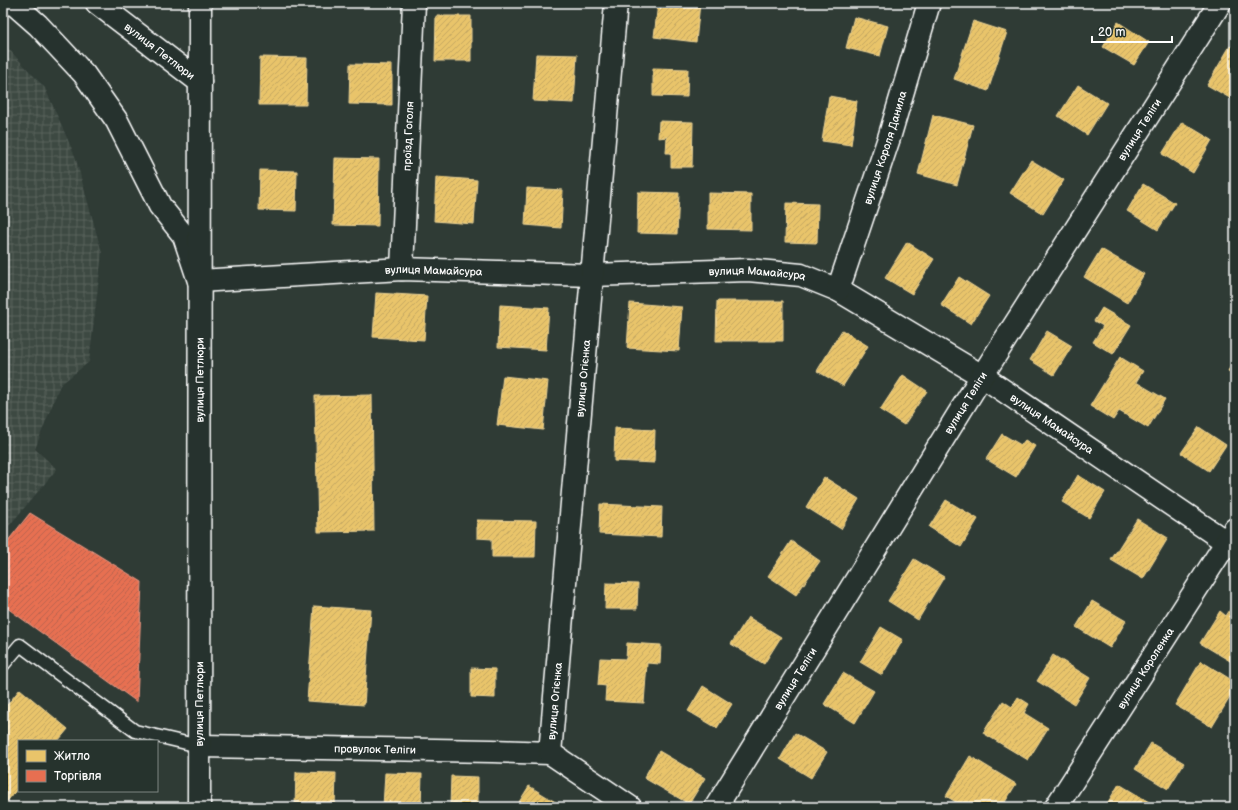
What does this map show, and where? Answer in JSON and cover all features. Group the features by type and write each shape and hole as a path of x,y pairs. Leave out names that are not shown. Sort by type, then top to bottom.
{"street":[{"path":"13,3 38,25 84,74 117,121 160,206 184,236 200,281"},
{"name":"вулиця Петлюри","path":"97,3 200,82 199,807"},
{"path":"200,3 200,82"},
{"name":"проїзд Гоголя","path":"402,269 414,3"},
{"name":"вулиця Огієнка","path":"550,753 616,3"},
{"name":"вулиця Короля Данила","path":"838,290 889,138 929,3"},
{"name":"вулиця Теліги","path":"716,807 982,376 1220,3"},
{"name":"вулиця Мамайсура","path":"200,281 402,269 591,275 748,270 801,275 838,290 982,376 1232,540"},
{"name":"вулиця Короленка","path":"1056,807 1232,540"},
{"name":"провулок Теліги","path":"199,746 550,753"},
{"path":"550,753 630,807"}],"lane":[{"path":"3,665 20,644 135,731 199,746"}],"shaded area":[{"path":"3,43 45,88 75,156 102,253 89,362 60,385 35,449 57,469 3,533"}],"building: Житло":[{"path":"658,3 700,3 696,42 654,37"},
{"path":"436,16 471,16 471,61 435,61"},
{"path":"854,17 888,26 880,56 846,48"},
{"path":"973,21 1007,32 988,91 954,79"},
{"path":"1118,22 1149,42 1134,65 1103,47"},
{"path":"1230,46 1235,49 1235,101 1207,85"},
{"path":"536,54 577,55 574,103 533,101"},
{"path":"260,57 307,58 306,105 259,105"},
{"path":"350,64 392,65 392,105 349,104"},
{"path":"653,68 688,69 687,97 653,96"},
{"path":"1078,85 1107,103 1087,135 1058,116"},
{"path":"829,96 857,101 851,145 822,141"},
{"path":"933,115 973,125 957,185 918,174"},
{"path":"659,121 693,122 692,167 671,167 671,153 666,153 667,137 658,138"},
{"path":"1182,122 1212,140 1193,173 1162,154"},
{"path":"335,158 379,159 378,226 333,225"},
{"path":"1031,160 1064,180 1043,214 1010,193"},
{"path":"260,170 297,171 296,211 259,210"},
{"path":"436,177 477,180 474,224 434,221"},
{"path":"1143,184 1175,203 1158,230 1127,211"},
{"path":"527,188 563,190 561,228 525,225"},
{"path":"638,192 679,193 677,234 637,233"},
{"path":"708,193 751,194 751,230 708,229"},
{"path":"786,203 818,204 817,243 785,242"},
{"path":"907,242 934,259 912,294 885,278"},
{"path":"1101,249 1144,274 1127,303 1084,277"},
{"path":"959,277 989,296 971,324 941,305"},
{"path":"376,293 427,296 424,340 373,337"},
{"path":"717,301 783,301 783,341 716,341"},
{"path":"630,303 682,307 679,351 627,348"},
{"path":"500,305 549,308 546,350 498,347"},
{"path":"1102,308 1131,325 1113,354 1093,342 1103,326 1094,321"},
{"path":"842,330 868,346 843,386 817,371"},
{"path":"1047,331 1072,346 1054,375 1030,360"},
{"path":"1120,357 1143,371 1136,382 1165,399 1148,428 1119,411 1113,420 1090,406"},
{"path":"1235,359 1235,374 1228,371"},
{"path":"903,375 927,391 904,425 880,410"},
{"path":"503,376 548,381 543,430 497,425"},
{"path":"372,395 374,531 318,532 315,396"},
{"path":"1199,427 1226,445 1209,471 1181,453"},
{"path":"615,428 655,430 654,463 614,461"},
{"path":"1002,434 1021,445 1025,440 1035,446 1016,477 986,459"},
{"path":"1078,475 1105,492 1089,518 1062,502"},
{"path":"824,477 859,499 841,529 806,507"},
{"path":"946,500 978,519 961,547 929,527"},
{"path":"600,504 662,507 661,537 599,534"},
{"path":"1137,519 1168,538 1143,579 1111,560"},
{"path":"477,520 536,521 535,557 492,557 492,539 477,538"},
{"path":"791,541 820,561 796,595 768,576"},
{"path":"914,559 944,577 918,620 888,601"},
{"path":"606,583 638,584 637,609 605,609"},
{"path":"1092,601 1126,621 1110,648 1076,627"},
{"path":"1235,602 1235,664 1200,643 1220,611 1226,616"},
{"path":"314,606 371,610 364,705 307,701"},
{"path":"748,617 781,637 764,664 731,644"},
{"path":"881,627 903,640 882,675 860,662"},
{"path":"627,643 661,645 660,664 647,663 644,703 605,701 606,686 598,685 600,658 626,659"},
{"path":"1053,655 1090,678 1074,704 1037,681"},
{"path":"1201,661 1235,682 1235,689 1212,727 1175,705"},
{"path":"471,668 495,669 495,698 471,697"},
{"path":"843,673 874,691 855,723 824,704"},
{"path":"703,686 732,704 717,728 688,711"},
{"path":"20,689 68,729 59,740 18,740 18,788 3,806 3,710"},
{"path":"1018,697 1029,704 1024,713 1048,728 1028,760 983,733 1003,701 1012,707"},
{"path":"795,733 827,752 811,778 780,759"},
{"path":"1151,743 1184,763 1168,789 1135,769"},
{"path":"659,751 705,778 689,804 644,778"},
{"path":"970,756 1016,784 1002,807 964,807 946,796"},
{"path":"296,772 336,773 335,807 295,807"},
{"path":"385,773 422,774 421,807 383,807"},
{"path":"451,776 478,777 478,807 450,807"},
{"path":"1119,784 1149,802 1146,807 1105,807"},
{"path":"529,786 562,806 516,807"}],"building: Торгівля":[{"path":"30,513 142,582 137,702 3,605 3,547"}]}
